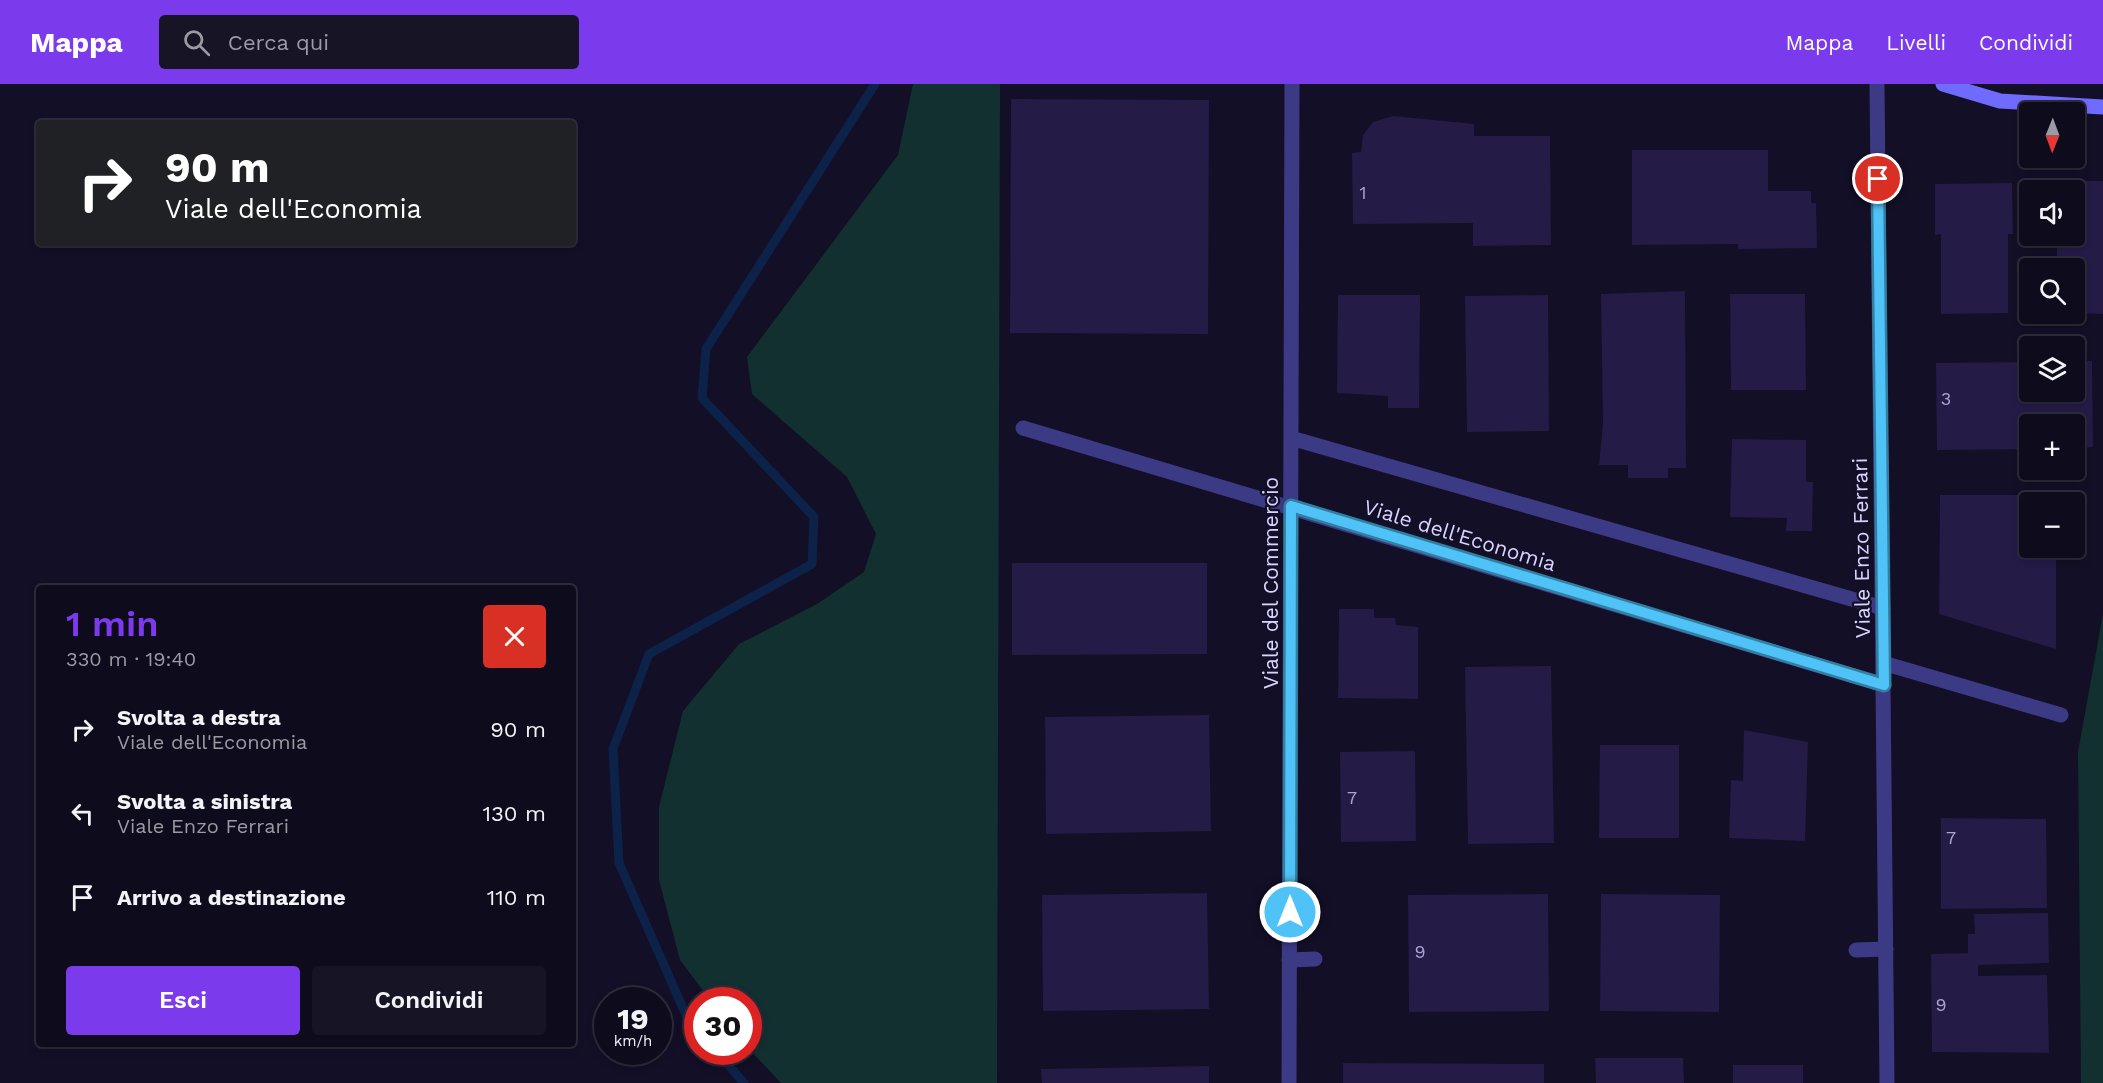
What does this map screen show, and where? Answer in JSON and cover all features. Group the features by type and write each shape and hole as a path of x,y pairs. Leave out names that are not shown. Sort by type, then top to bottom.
{"street":[{"name":"Viale del Commercio","path":"1289,1083 1292,84"},
{"name":"Viale Enzo Ferrari","path":"1877,84 1887,1083"},
{"path":"1943,84 2000,101 2103,107"},
{"name":"Viale dell'Economia","path":"1023,428 1291,506 1884,685"},
{"path":"1291,438 1883,608"},
{"path":"1883,663 2061,715"},
{"path":"1856,950 1886,949"},
{"path":"1289,960 1315,959"}],"green space":[{"path":"913,84 1000,84 997,1083 781,1083 762,1063 762,987 700,987 680,960 659,880 659,807 683,711 739,644 817,604 864,572 876,534 847,477 752,394 747,357 898,155"},
{"path":"2103,614 2103,1083 2081,1083 2078,752"}],"building":[{"path":"1011,99 1209,100 1208,334 1010,333"},
{"path":"1393,116 1474,124 1474,136 1550,136 1551,245 1473,246 1473,223 1353,224 1352,153 1361,152 1363,135 1373,122"},
{"path":"1632,150 1768,150 1768,191 1811,191 1811,203 1816,203 1817,248 1738,249 1738,244 1632,245"},
{"path":"2085,181 2103,181 2103,314 2085,313 2085,258 2057,258 2057,246 2085,246"},
{"path":"2012,183 2013,234 2008,234 2008,313 1941,314 1941,234 1935,235 1935,184"},
{"path":"1685,291 1686,468 1668,468 1668,478 1628,478 1628,465 1599,465 1603,423 1601,294"},
{"path":"1730,294 1805,294 1806,390 1731,390"},
{"path":"1338,295 1420,295 1419,408 1388,408 1388,396 1337,393"},
{"path":"1548,295 1549,431 1467,432 1465,296"},
{"path":"2085,361 2092,361 2093,447 2085,447 2085,414 2019,414 2019,449 1937,450 1936,363 2019,362 2019,402 2085,402"},
{"path":"1732,439 1806,440 1806,482 1813,482 1812,531 1786,531 1787,518 1730,517"},
{"path":"1940,495 2019,495 2019,558 2056,558 2056,649 1939,614"},
{"path":"1012,563 1207,563 1207,654 1012,655"},
{"path":"1339,609 1374,609 1374,618 1395,618 1396,625 1418,627 1418,699 1338,698"},
{"path":"1551,666 1554,843 1468,844 1465,667"},
{"path":"1209,715 1211,831 1046,834 1045,717"},
{"path":"1744,730 1808,742 1805,841 1729,838 1731,780 1743,781"},
{"path":"1600,745 1679,745 1679,838 1599,838"},
{"path":"1415,751 1416,841 1341,842 1340,752"},
{"path":"1941,818 2046,819 2047,908 1941,909"},
{"path":"1207,893 1209,1009 1043,1011 1042,895"},
{"path":"1548,894 1549,1011 1409,1012 1408,895"},
{"path":"1601,894 1720,895 1719,1012 1600,1011"},
{"path":"2048,913 2049,963 1978,965 1978,976 2047,975 2049,1053 1932,1052 1931,954 1968,953 1968,934 1975,934 1974,914"},
{"path":"1595,1058 1683,1058 1684,1083 1596,1083"},
{"path":"1343,1063 1544,1064 1544,1083 1343,1083"},
{"path":"1733,1065 1803,1065 1803,1083 1733,1083"},
{"path":"1209,1066 1209,1083 1042,1083 1041,1069"}],"waterway":[{"path":"684,1010 619,863 613,749 649,654 812,564 814,517 702,398 706,349 875,84"},
{"path":"728,1065 744,1083"}],"route":[{"path":"1290,912 1291,506 1884,685 1878,179"}]}
